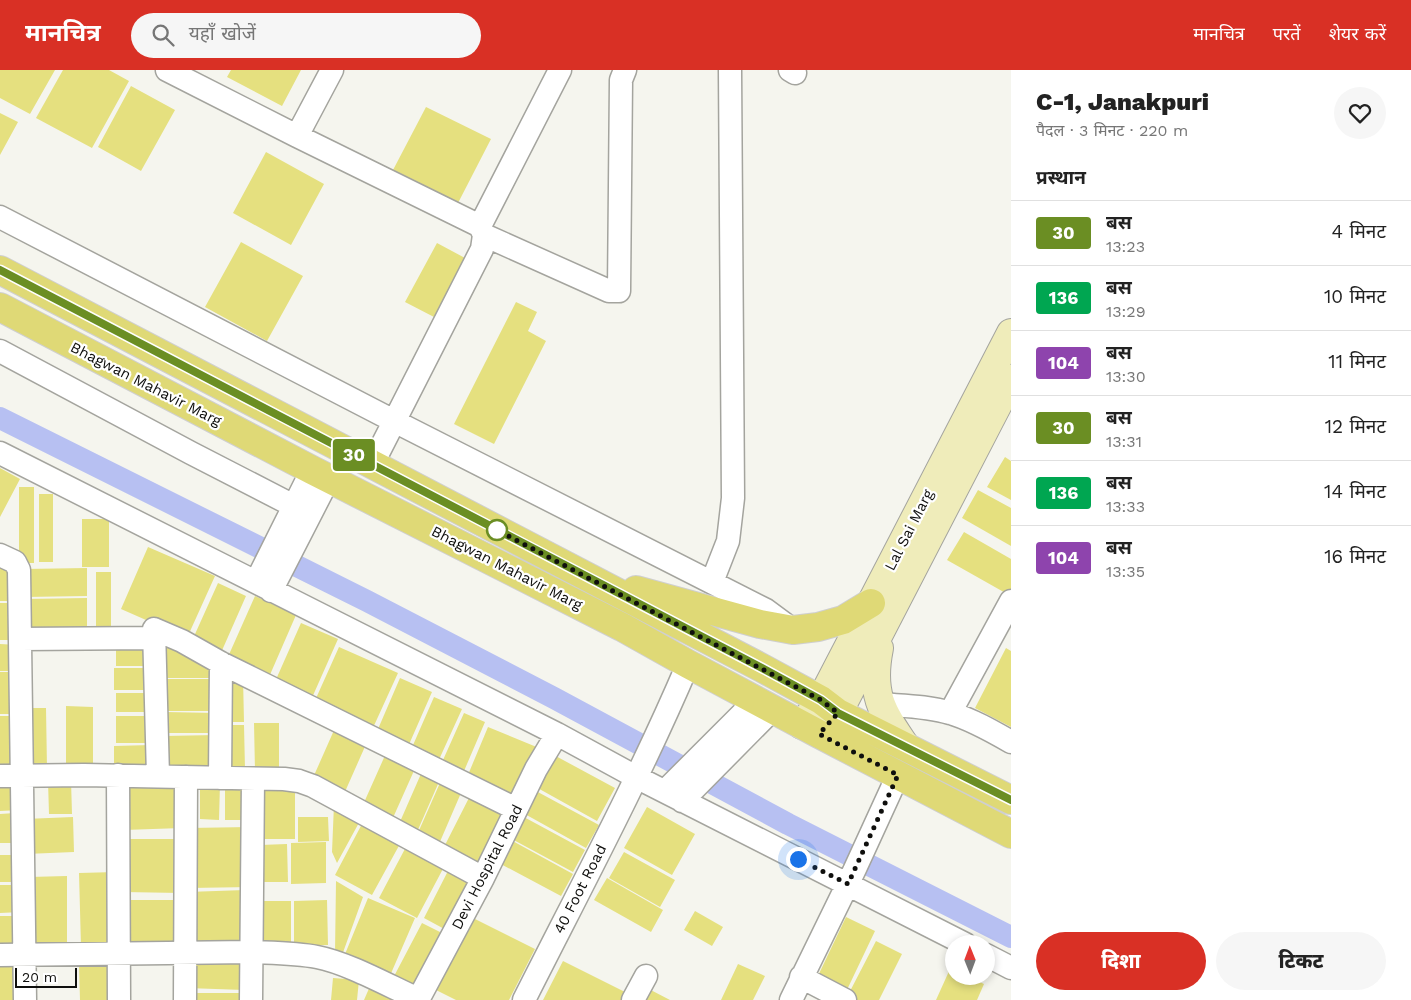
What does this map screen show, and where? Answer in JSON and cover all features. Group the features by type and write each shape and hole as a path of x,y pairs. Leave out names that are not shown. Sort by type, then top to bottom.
{"main road":[{"name":"Bhagwan Mahavir Marg","path":"0,270 584,575 906,747 1011,800"},
{"name":"Bhagwan Mahavir Marg","path":"0,308 320,474 622,627 765,705 1011,834"},
{"path":"584,575 760,624 793,630 818,628 843,620 877,615"}],"street":[{"path":"167,70 482,230 609,292 619,291 621,80 625,70"},
{"path":"297,136 332,70"},
{"path":"372,464 482,249 482,230 560,70"},
{"path":"712,582 728,541 733,498 730,70"},
{"path":"0,217 394,421 766,610 793,630"},
{"name":"Lal Sai Marg","path":"811,729 830,707 877,615 1011,333"},
{"path":"0,352 191,454 296,516"},
{"name":"Lal Sai Marg","path":"877,615 1011,379"},
{"path":"0,453 267,579 557,734 663,783 851,878 949,935"},
{"path":"267,579 296,516 320,474"},
{"path":"0,555 15,562 19,570 20,639 11,776 25,955 25,1000"},
{"path":"950,713 1011,600"},
{"path":"877,615 875,685 880,704 906,747"},
{"path":"158,776 154,629 182,641 221,663 516,809"},
{"path":"20,639 155,638"},
{"path":"220,778 221,663"},
{"name":"40 Foot Road","path":"524,1000 663,783 674,714 694,667"},
{"path":"880,704 950,713 983,727 1011,742"},
{"path":"663,783 725,744 765,705"},
{"name":"Devi Hospital Road","path":"418,1000 483,878 536,769 557,734"},
{"path":"118,775 120,1000"},
{"path":"791,1000 851,878 898,775"},
{"path":"11,776 186,776 299,781 313,786 483,878"},
{"path":"186,776 186,1000"},
{"path":"252,1000 253,779"},
{"path":"0,955 251,952 319,957 347,967 418,1000"},
{"path":"995,960 1011,968"},
{"path":"634,1000 646,976"},
{"path":"801,978 844,1000"}],"building":[{"path":"0,70 55,70 30,114 0,98"},
{"path":"63,70 109,70 129,81 92,148 36,118"},
{"path":"231,70 301,70 282,106 227,77"},
{"path":"131,86 175,110 141,171 98,147"},
{"path":"426,107 491,139 458,203 393,170"},
{"path":"0,113 18,122 0,155"},
{"path":"266,152 324,184 291,245 233,213"},
{"path":"241,242 303,276 267,341 205,307"},
{"path":"437,243 465,258 434,317 405,302"},
{"path":"516,302 537,312 528,331 546,341 494,444 454,424"},
{"path":"1005,457 1011,461 1011,500 987,487"},
{"path":"0,468 20,479 0,517"},
{"path":"19,487 34,487 34,563 19,563"},
{"path":"978,490 1011,508 1011,546 962,518"},
{"path":"39,494 53,494 53,562 39,562"},
{"path":"82,519 109,519 109,567 82,567"},
{"path":"964,532 1011,559 1011,591 1009,595 947,560"},
{"path":"148,547 215,576 187,638 121,609"},
{"path":"0,557 16,567 18,601 0,601"},
{"path":"87,568 87,596 24,597 24,569"},
{"path":"96,572 111,572 111,629 96,629"},
{"path":"218,583 246,596 220,655 191,643"},
{"path":"255,596 296,615 269,677 227,659"},
{"path":"87,598 87,631 26,632 25,599"},
{"path":"0,603 15,603 15,640 0,640"},
{"path":"301,623 338,639 311,700 274,684"},
{"path":"158,634 214,662 214,678 161,678"},
{"path":"0,644 18,645 18,671 0,671"},
{"path":"116,644 151,644 151,666 116,666"},
{"path":"339,647 398,673 372,730 313,705"},
{"path":"1006,648 1011,651 1011,727 975,708"},
{"path":"114,668 150,668 150,690 114,690"},
{"path":"0,672 14,672 14,714 0,714"},
{"path":"225,673 243,677 244,722 224,722"},
{"path":"400,678 432,692 407,749 375,736"},
{"path":"164,679 218,679 218,711 164,711"},
{"path":"116,693 150,693 150,712 116,712"},
{"path":"434,697 462,709 437,764 410,752"},
{"path":"66,706 93,707 93,769 66,770"},
{"path":"25,708 46,708 47,768 25,768"},
{"path":"166,712 215,713 215,733 166,733"},
{"path":"464,713 485,722 461,778 439,769"},
{"path":"0,716 14,716 14,768 0,768"},
{"path":"116,716 152,716 151,743 116,743"},
{"path":"254,723 279,723 279,770 255,771"},
{"path":"222,725 244,725 245,769 223,770"},
{"path":"488,727 539,748 515,803 465,782"},
{"path":"335,728 367,742 344,794 312,780"},
{"path":"216,735 216,769 164,769 164,736"},
{"path":"151,745 151,767 114,767 114,746"},
{"path":"387,751 417,764 392,820 362,807"},
{"path":"552,754 615,788 597,821 534,786"},
{"path":"424,767 442,775 417,832 399,824"},
{"path":"443,776 464,786 439,844 417,835"},
{"path":"71,780 72,814 49,814 48,781"},
{"path":"0,781 19,781 20,810 0,811"},
{"path":"181,781 182,828 124,830 123,783"},
{"path":"200,783 220,783 219,820 200,819"},
{"path":"225,786 249,786 248,820 225,820"},
{"path":"295,787 295,839 256,839 256,788"},
{"path":"473,790 507,807 477,864 444,847"},
{"path":"536,791 599,825 586,848 523,813"},
{"path":"334,804 361,819 337,863 332,852"},
{"path":"647,807 695,834 672,875 624,848"},
{"path":"15,813 16,843 0,843 0,814"},
{"path":"522,816 585,850 573,872 510,838"},
{"path":"73,817 74,852 26,854 25,819"},
{"path":"298,817 328,817 329,841 298,842"},
{"path":"363,822 401,842 372,895 335,875"},
{"path":"250,827 251,887 189,888 188,828"},
{"path":"123,839 182,839 181,893 123,892"},
{"path":"509,839 573,874 561,896 497,862"},
{"path":"326,842 326,883 291,884 291,843"},
{"path":"287,844 288,882 261,882 260,845"},
{"path":"407,845 445,865 417,918 379,898"},
{"path":"624,852 675,880 660,907 609,878"},
{"path":"0,855 20,855 20,882 0,882"},
{"path":"449,869 473,882 448,931 424,918"},
{"path":"116,872 117,947 81,947 79,873"},
{"path":"67,876 67,948 29,948 29,877"},
{"path":"607,878 663,910 651,932 594,900"},
{"path":"336,881 363,897 341,958 335,953"},
{"path":"0,885 20,885 21,912 0,913"},
{"path":"245,890 247,945 189,947 187,892"},
{"path":"368,898 415,918 389,978 343,959"},
{"path":"124,900 185,900 184,950 123,949"},
{"path":"327,900 328,945 294,946 294,901"},
{"path":"257,901 291,901 291,947 257,947"},
{"path":"695,911 723,927 712,946 684,930"},
{"path":"0,916 22,916 22,948 0,948"},
{"path":"469,916 535,949 509,1000 456,1000 432,988"},
{"path":"846,917 875,931 845,994 816,980"},
{"path":"422,923 446,935 415,994 391,982"},
{"path":"876,941 902,954 879,1000 852,1000 847,997"},
{"path":"188,961 245,963 244,990 187,988"},
{"path":"563,961 633,996 631,1000 543,1000"},
{"path":"0,963 20,963 20,1000 0,1000"},
{"path":"738,964 765,976 753,1000 721,1000"},
{"path":"79,965 111,965 112,1000 80,1000"},
{"path":"333,978 359,980 357,1000 331,1000"},
{"path":"945,980 945,985 984,985 977,1000 936,1000"},
{"path":"371,984 404,1000 364,1000"},
{"path":"645,987 670,1000 638,1000"},
{"path":"189,993 249,993 249,1000 189,1000"}],"waterway":[{"path":"0,418 367,601 554,698 788,824 1011,937"}],"bus line":[{"name":"30","path":"0,270 762,668 821,700 838,713 1011,800"}],"route":[{"path":"497,530 495,529 821,700 838,713 819,734 898,775 848,884 798,859"}]}
